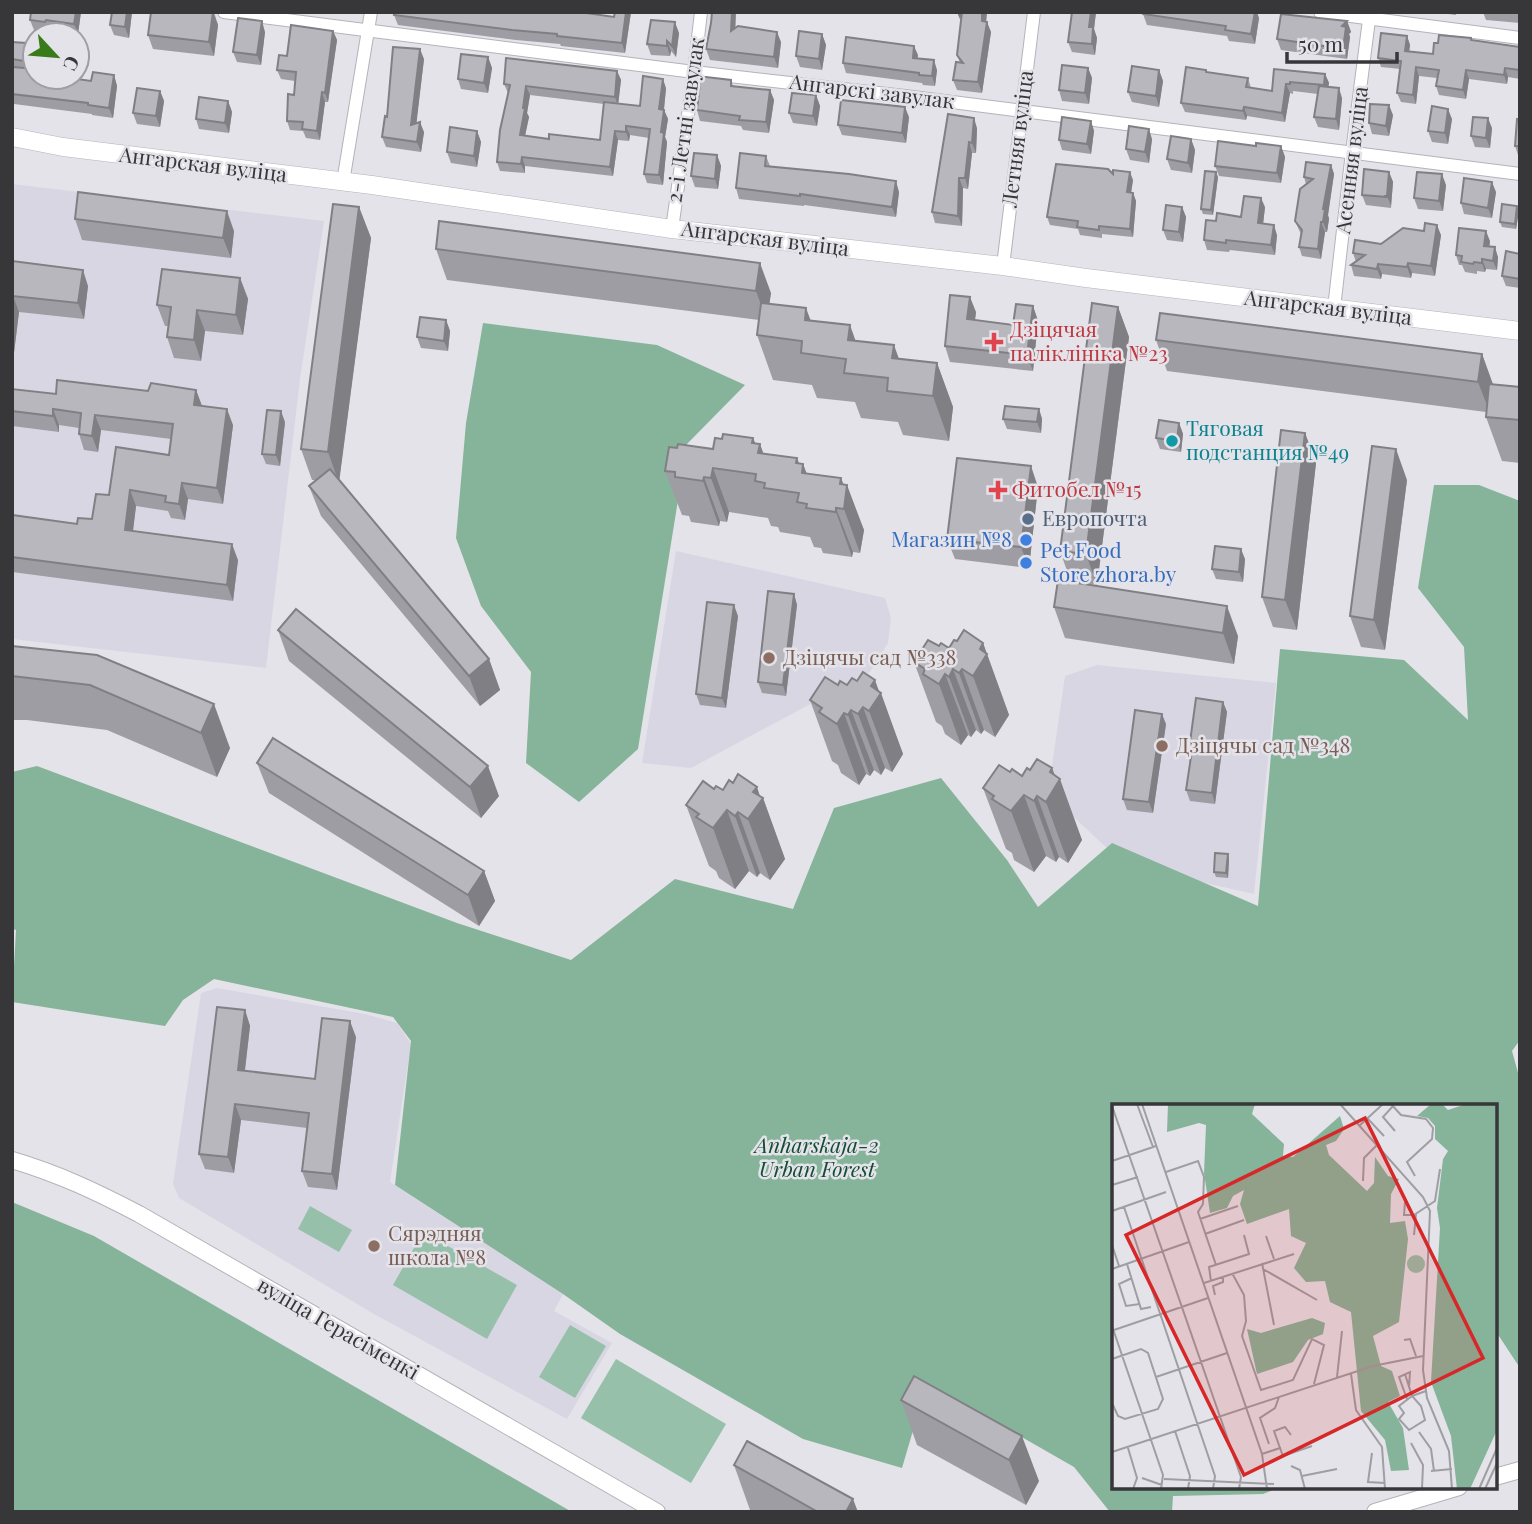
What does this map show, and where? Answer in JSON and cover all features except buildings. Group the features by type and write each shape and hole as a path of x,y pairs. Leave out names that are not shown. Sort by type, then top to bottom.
{"main road":[{"name":"Ангарская вуліца","path":"12,137 63,147 343,182 672,229 1003,266 1520,331"}],"street":[{"name":"Ангарскі завулак","path":"224,12 1520,174"},
{"path":"343,182 371,12"},
{"name":"2-і Летні завулак","path":"672,229 701,12"},
{"name":"Летняя вуліца","path":"1003,266 1034,12"},
{"path":"1320,12 1370,16 1520,38"},
{"name":"Асенняя вуліца","path":"1334,308 1370,16"},
{"name":"вуліца Герасіменкі","path":"12,1160 91,1189 139,1214 657,1512"},
{"path":"1497,1476 1520,1470"},
{"path":"1375,1512 1453,1489"}],"shaded area":[{"path":"12,184 324,221 300,379 266,668 12,639"},
{"name":"Дзіцячы сад №338","path":"676,551 885,598 891,618 888,643 870,672 691,768 642,763"},
{"name":"Дзіцячы сад №348","path":"1097,665 1276,683 1254,894 1125,865 1048,793 1065,676"},
{"name":"Сярэдняя школа №8","path":"217,988 365,1014 397,1023 411,1044 390,1182 563,1294 554,1311 612,1343 567,1419 374,1314 179,1198 173,1184 201,993"}],"green space":[{"path":"483,323 657,345 745,385 687,444 638,749 579,802 526,763 531,672 481,606 456,538 466,423"},
{"name":"Anharskaja-2 Urban Forest","path":"1434,485 1479,485 1520,501 1520,1040 1512,1051 1520,1080 1520,1368 1497,1333 1497,1104 1112,1104 1112,1489 1276,1489 1263,1494 1173,1496 1172,1512 1110,1512 1074,1467 927,1383 902,1468 803,1439 620,1334 395,1185 411,1041 393,1017 214,979 183,1000 165,1026 12,1002 16,930 12,929 12,772 37,766 457,923 571,960 675,879 793,909 834,808 941,778 1007,860 1038,907 1112,843 1258,906 1280,649 1404,660 1468,720 1464,647 1418,588"},
{"path":"12,1202 94,1236 572,1512 12,1512"},
{"path":"310,1206 352,1230 339,1252 298,1229"},
{"path":"423,1232 517,1285 487,1339 393,1285"},
{"path":"570,1325 606,1346 575,1398 539,1377"},
{"path":"616,1359 726,1424 691,1483 581,1418"}],"place":[{"name":"Дзіцячая паліклініка №23","path":"994,342"},
{"name":"Тяговая подстанция №49","path":"1172,441"},
{"name":"Фитобел №15","path":"998,490"},
{"name":"Европочта","path":"1028,519"},
{"name":"Магазин №8","path":"1026,540"},
{"name":"Pet Food Store zhora.by","path":"1026,563"},
{"name":"Дзіцячы сад №338","path":"769,658"},
{"name":"Дзіцячы сад №348","path":"1162,746"},
{"name":"Сярэдняя школа №8","path":"374,1246"}]}
